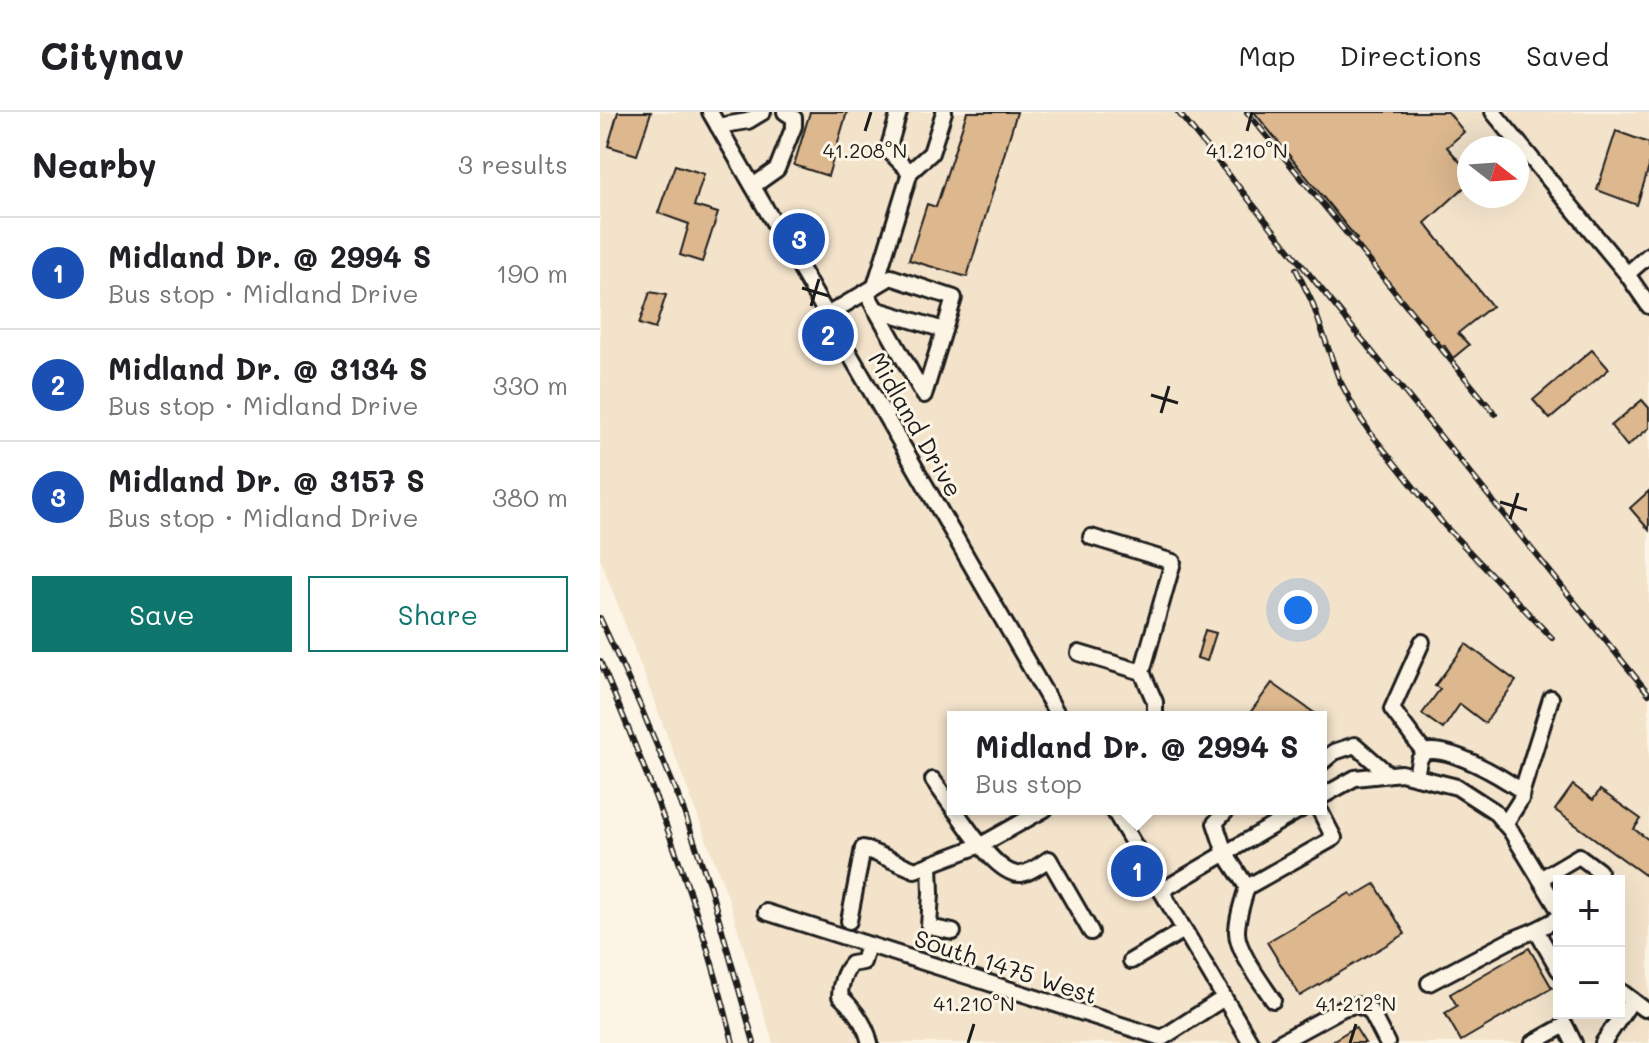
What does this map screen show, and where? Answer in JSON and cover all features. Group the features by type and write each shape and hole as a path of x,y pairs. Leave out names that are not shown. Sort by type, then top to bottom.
{"street":[{"name":"Midland Drive","path":"710,112 1056,711"},
{"path":"718,126 748,121 763,112"},
{"path":"753,186 777,169 794,126 794,118 785,112"},
{"path":"899,112 888,150 910,172"},
{"path":"827,315 870,289 891,277 954,298 924,395 875,309 870,289 910,172 931,153 944,112"},
{"path":"1493,112 1627,274 1649,306"},
{"path":"1627,274 1649,255"},
{"path":"875,309 944,330"},
{"path":"1091,537 1173,562 1142,672 1155,702 1155,711"},
{"path":"1422,642 1392,709 1424,752"},
{"path":"1079,653 1142,672"},
{"path":"1505,824 1521,799 1551,698"},
{"path":"1327,758 1334,752 1355,745 1388,774"},
{"path":"1416,777 1424,752 1433,750 1472,761 1522,791"},
{"path":"1327,794 1355,778 1401,773 1457,787 1494,811 1553,900"},
{"path":"933,780 947,799"},
{"path":"959,815 1005,871 1021,874 1049,859 1091,932"},
{"path":"849,921 863,848 915,870 981,845 1034,815"},
{"path":"1117,815 1251,1043"},
{"path":"1222,815 1215,823 1225,853 1247,887"},
{"path":"1161,891 1291,815"},
{"path":"1273,1000 1236,935 1247,887 1334,838 1322,815"},
{"path":"1540,879 1579,856 1599,871"},
{"path":"930,864 929,927 953,932"},
{"name":"South 1475 West","path":"766,912 1162,1038 1224,998"},
{"path":"1429,983 1553,921"},
{"path":"1131,961 1184,930"},
{"path":"1536,930 1553,960"},
{"path":"868,945 863,962 851,964 846,970 840,996 864,1024 870,1043"},
{"path":"1603,1043 1638,1005 1625,995"},
{"path":"1279,1043 1343,1008 1356,1005 1370,1010 1387,1043"},
{"path":"1533,1043 1565,1025 1574,1043"}],"shaded area":[{"path":"600,112 1649,112 1649,1043 773,1043 727,894 600,558"}],"building":[{"path":"618,112 651,112 637,155 608,146"},
{"path":"810,112 847,112 828,176 794,165"},
{"path":"967,112 1017,112 967,277 909,260 927,204 936,207"},
{"path":"1254,112 1448,112 1464,132 1447,147 1457,158 1457,194 1425,223 1492,306 1458,333 1469,345 1453,358 1355,241 1357,239"},
{"path":"1616,131 1649,143 1649,167 1637,205 1597,190"},
{"path":"675,165 704,174 694,206 718,213 702,262 680,255 689,224 658,213"},
{"path":"650,292 666,295 655,329 639,324"},
{"path":"1592,350 1609,369 1550,419 1533,400"},
{"path":"1642,400 1649,408 1649,428 1627,446 1611,426"},
{"path":"1649,491 1649,530 1630,508"},
{"path":"1205,630 1216,633 1207,661 1197,658"},
{"path":"1466,644 1516,681 1485,723 1460,704 1443,729 1422,714 1440,689 1435,686"},
{"path":"1272,683 1312,711 1251,711"},
{"path":"1573,785 1593,800 1600,790 1641,819 1634,829 1649,840 1649,878 1555,810"},
{"path":"1375,884 1405,934 1300,996 1267,942 1350,893 1353,897"},
{"path":"1529,948 1552,988 1461,1041 1445,1013 1457,1006 1450,994"},
{"path":"1355,1027 1365,1043 1329,1043"}],"railway":[{"path":"1178,112 1649,694"},
{"path":"1247,112 1495,414"},
{"path":"1296,269 1312,302 1339,379 1369,431 1445,526 1552,638"},
{"path":"600,618 681,803 710,887 754,1043"},
{"path":"600,661 675,849 707,945 733,1043"}],"place":[{"name":"Midland Dr. @ 3157 S","path":"799,239"},
{"name":"Midland Dr. @ 3134 S","path":"828,335"},
{"name":"Midland Dr. @ 2994 S","path":"1137,871"}]}
